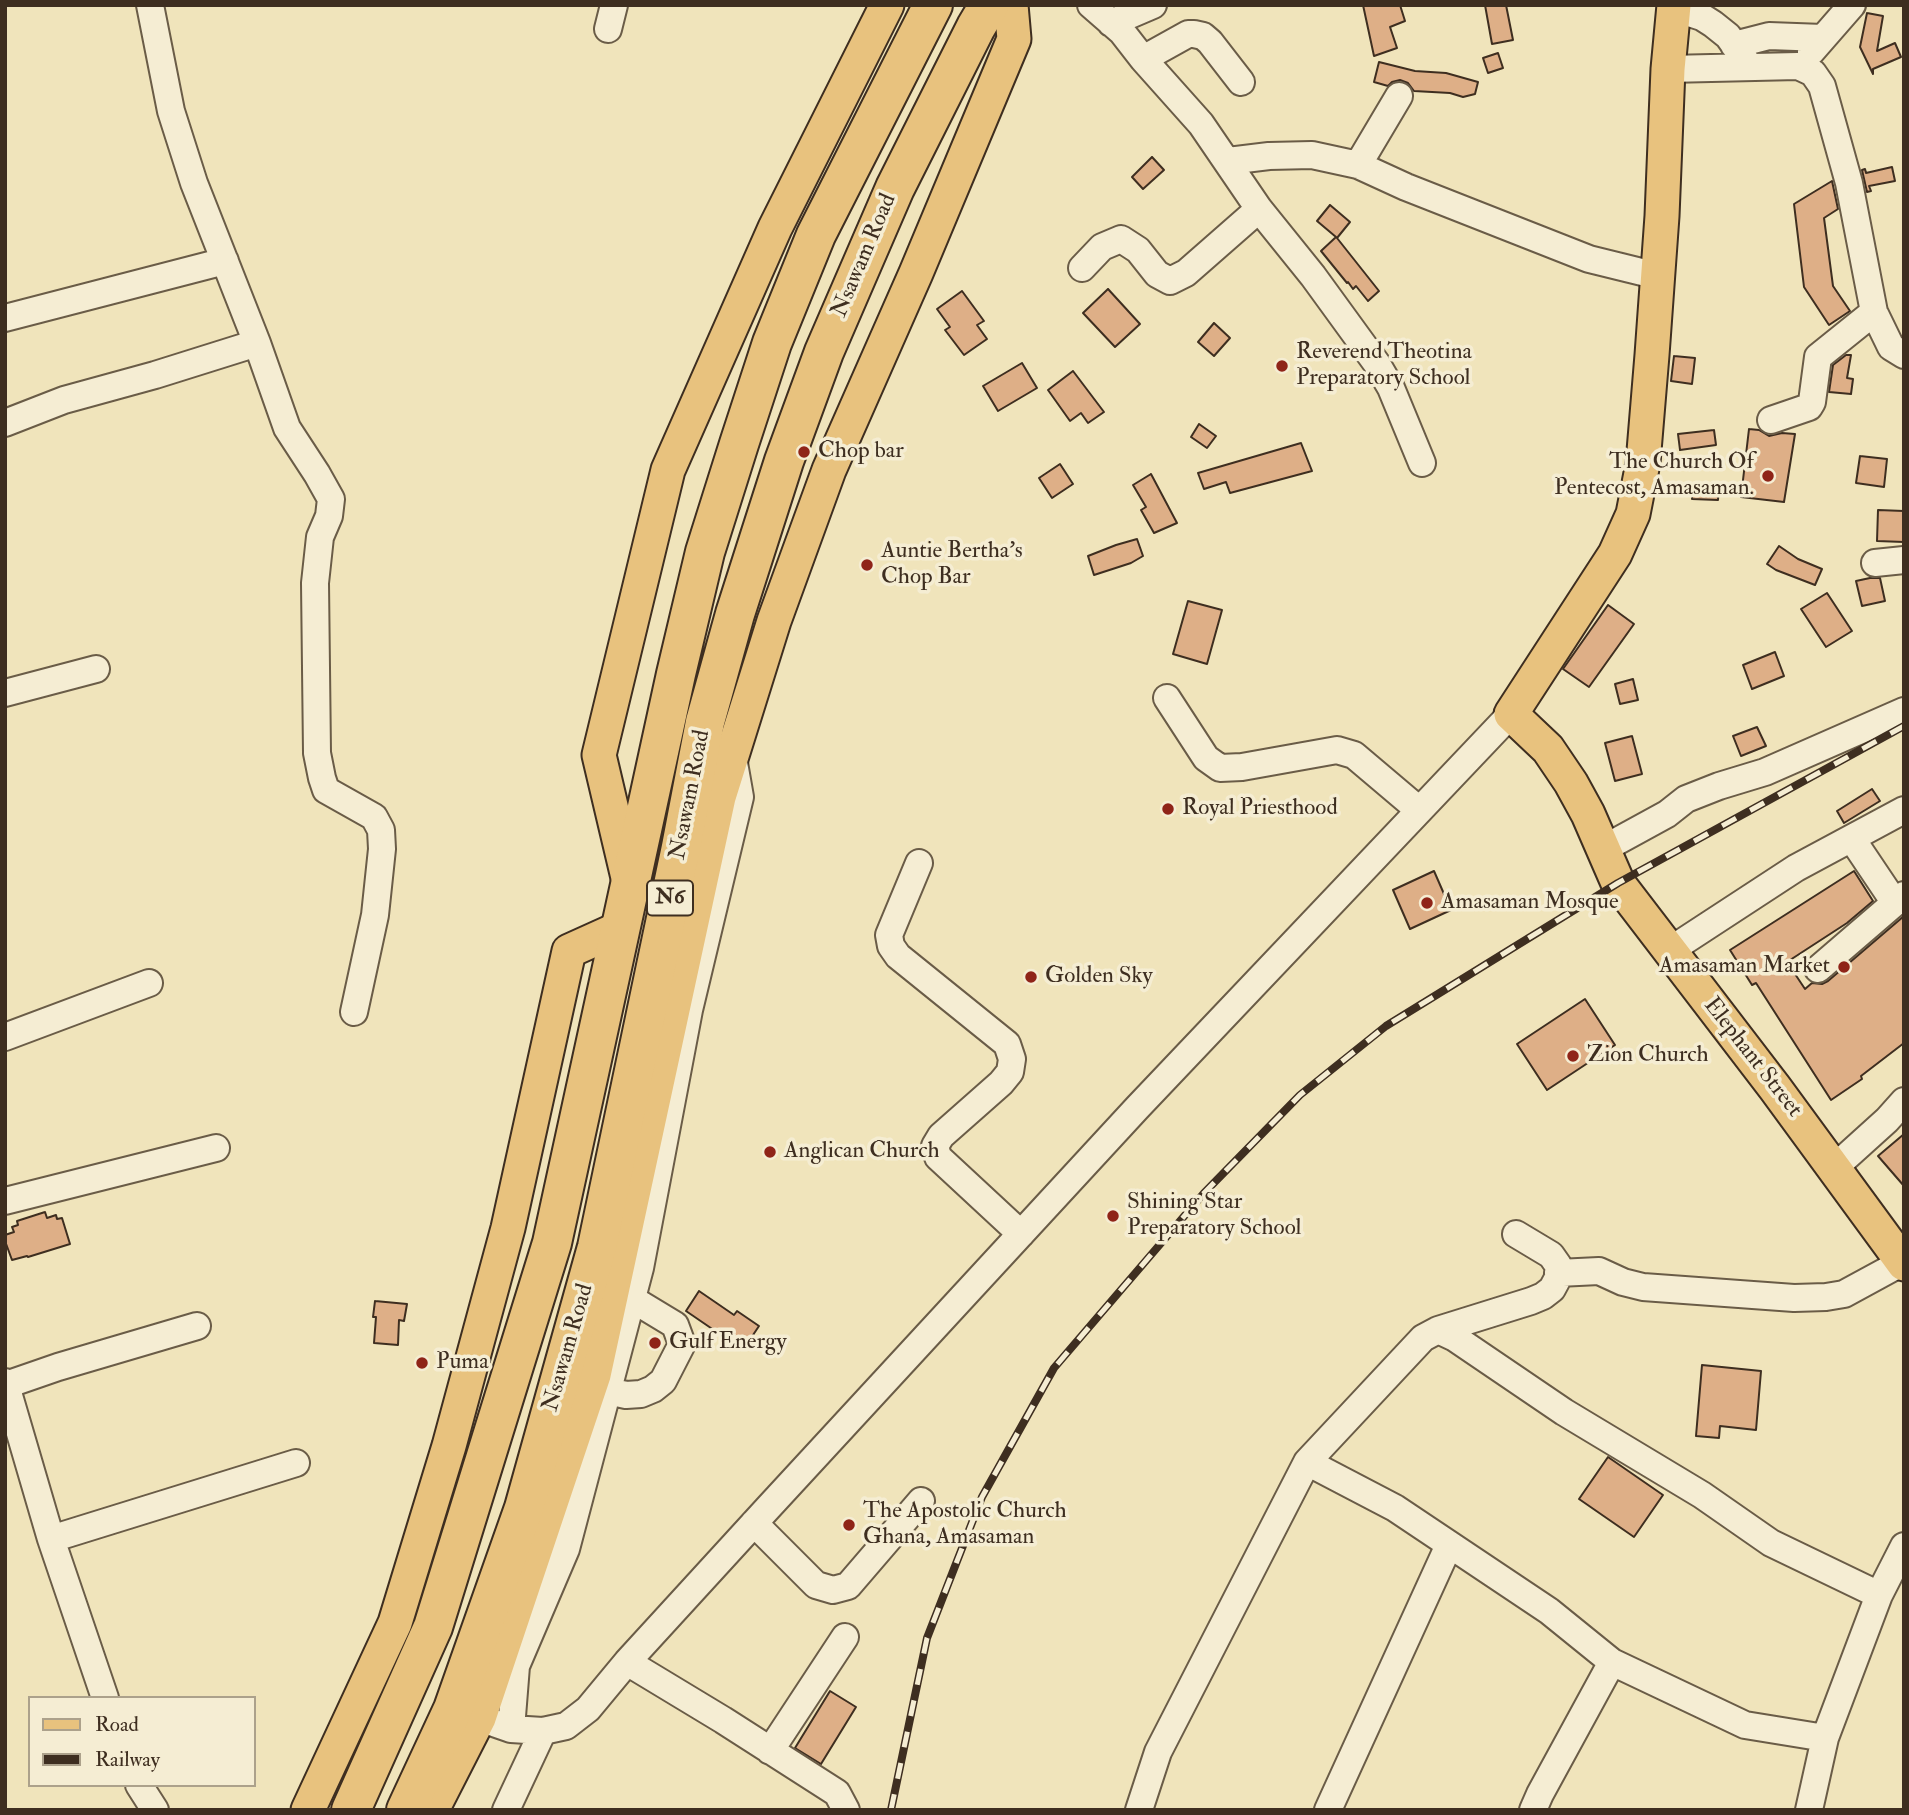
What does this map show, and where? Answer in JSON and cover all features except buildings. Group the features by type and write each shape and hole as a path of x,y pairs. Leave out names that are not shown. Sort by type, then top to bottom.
{"highway":[{"name":"Nsawam Road","path":"351,1810 433,1627 548,1256 629,882 705,552 772,342 816,235 933,5"},
{"name":"Nsawam Road","path":"406,1810 466,1714 524,1508 597,1247 705,722 735,614 784,461 824,352 895,188 989,5"}],"main road":[{"path":"629,882 598,755 668,470 775,228 887,5"},
{"path":"432,1810 594,1374 719,797 774,621 829,470 916,273 1014,39 1010,5"},
{"path":"1511,714 1615,554 1633,514 1643,463 1658,276 1668,69 1674,7"},
{"name":"Elephant Street","path":"1511,714 1548,748 1571,783 1588,814 1618,883 1835,1167 1903,1263"},
{"path":"309,1810 395,1623 449,1446 508,1228 569,951 620,928"}],"street":[{"path":"150,5 171,111 194,183 257,343 286,428 331,499 320,537 316,583 317,753 327,790 374,817 381,831 382,849 375,915 354,1012"},
{"path":"1091,5 1122,32 1201,124 1259,209 1313,276 1377,364 1391,388 1422,463"},
{"path":"1111,23 1153,5"},
{"path":"1798,66 1852,5"},
{"path":"1674,7 1702,17 1727,36 1751,67"},
{"path":"1143,59 1188,34 1203,36 1210,41 1241,82"},
{"path":"1734,45 1769,36 1823,38"},
{"path":"1668,69 1798,66 1813,73 1822,86 1849,183 1874,312 1891,347 1904,355"},
{"path":"1358,165 1399,96"},
{"path":"1228,161 1312,155 1358,165 1406,187 1589,258 1658,276"},
{"path":"1082,268 1102,247 1121,239 1138,250 1157,274 1170,281 1186,273 1259,209"},
{"path":"5,318 225,261"},
{"path":"1770,420 1809,407 1818,357 1874,312"},
{"path":"5,423 64,400 257,343"},
{"path":"1875,563 1904,560"},
{"path":"5,693 96,669"},
{"path":"1167,698 1206,758 1220,768 1242,767 1337,750 1354,755 1419,810"},
{"path":"1603,849 1667,814 1686,799 1765,772 1904,711"},
{"path":"466,1714 511,1729 543,1731 566,1726 588,1709 627,1662 1137,1108 1511,714"},
{"path":"511,1729 516,1666 566,1549 640,1268 689,1010 740,797 732,754"},
{"path":"1669,951 1796,868 1904,810"},
{"path":"1818,969 1899,899 1852,839"},
{"path":"919,863 889,935 891,946 898,956 1007,1044 1012,1059 1010,1072 1001,1083 941,1136 935,1146 938,1157 1021,1234"},
{"path":"5,1037 149,983"},
{"path":"1835,1167 1904,1101"},
{"path":"5,1201 216,1148"},
{"path":"1139,1810 1158,1752 1307,1462 1423,1338 1544,1296 1552,1289 1559,1273 1558,1265 1551,1255 1516,1234"},
{"path":"1559,1273 1599,1271 1623,1282 1643,1287 1794,1298 1844,1294 1903,1263"},
{"path":"608,1391 626,1395 641,1394 653,1389 663,1381 682,1344 675,1325 632,1299"},
{"path":"103,1696 51,1539 6,1383 197,1326"},
{"path":"1438,1331 1455,1338 1564,1412 1703,1495 1771,1543 1879,1595"},
{"path":"1307,1462 1395,1508 1549,1611 1612,1662 1745,1725 1825,1738"},
{"path":"51,1539 296,1464"},
{"path":"754,1523 816,1585 833,1590 848,1586 921,1501"},
{"path":"1328,1810 1449,1545"},
{"path":"1809,1810 1825,1738 1879,1595 1904,1546"},
{"path":"770,1751 845,1637"},
{"path":"627,1662 837,1793 846,1810"},
{"path":"1533,1810 1539,1794 1612,1662"},
{"path":"506,1810 543,1731"},
{"path":"140,1787 155,1810"}],"railway":[{"path":"891,1810 927,1638 982,1497 1054,1368 1204,1193 1300,1095 1386,1026 1618,883 1904,726"}],"place":[{"name":"Reverend Theotina Preparatory School","path":"1282,366"},
{"name":"Chop bar","path":"804,452"},
{"name":"The Church Of Pentecost, Amasaman.","path":"1768,476"},
{"name":"Auntie Bertha's Chop Bar","path":"867,565"},
{"name":"Royal Priesthood","path":"1168,809"},
{"name":"Amasaman Mosque","path":"1427,903"},
{"name":"Amasaman Market","path":"1844,967"},
{"name":"Golden Sky","path":"1031,977"},
{"name":"Zion Church","path":"1573,1056"},
{"name":"Anglican Church","path":"770,1152"},
{"name":"Shining Star Preparatory School","path":"1113,1216"},
{"name":"Gulf Energy","path":"655,1343"},
{"name":"Puma","path":"422,1363"},
{"name":"The Apostolic Church Ghana, Amasaman","path":"849,1525"}]}
